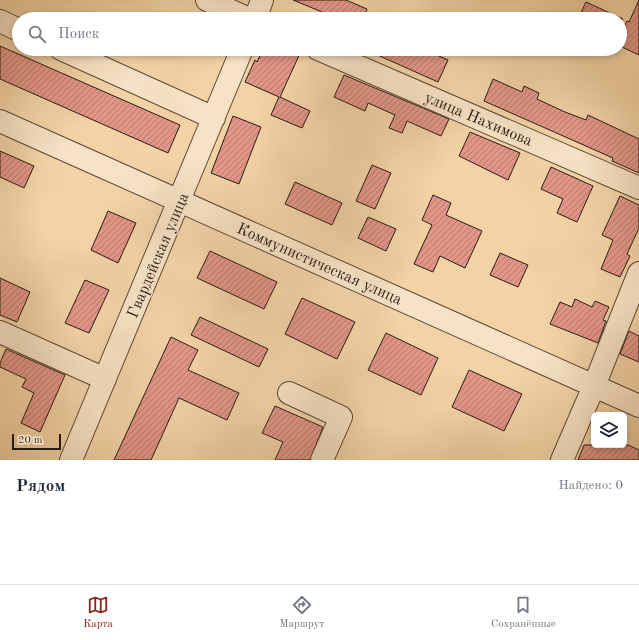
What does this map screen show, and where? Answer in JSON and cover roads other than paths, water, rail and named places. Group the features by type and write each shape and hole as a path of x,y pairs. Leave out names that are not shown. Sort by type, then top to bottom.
{"street":[{"path":"207,0 234,12"},
{"path":"258,12 262,0"},
{"path":"0,21 12,27"},
{"path":"77,56 214,118"},
{"name":"Гвардейская улица","path":"71,460 239,56"},
{"name":"улица Нахимова","path":"334,56 639,188"},
{"name":"Коммунистическая улица","path":"0,121 639,406"},
{"path":"562,460 594,386 639,273"},
{"path":"0,332 105,379"},
{"path":"289,393 341,417 322,460"}]}
